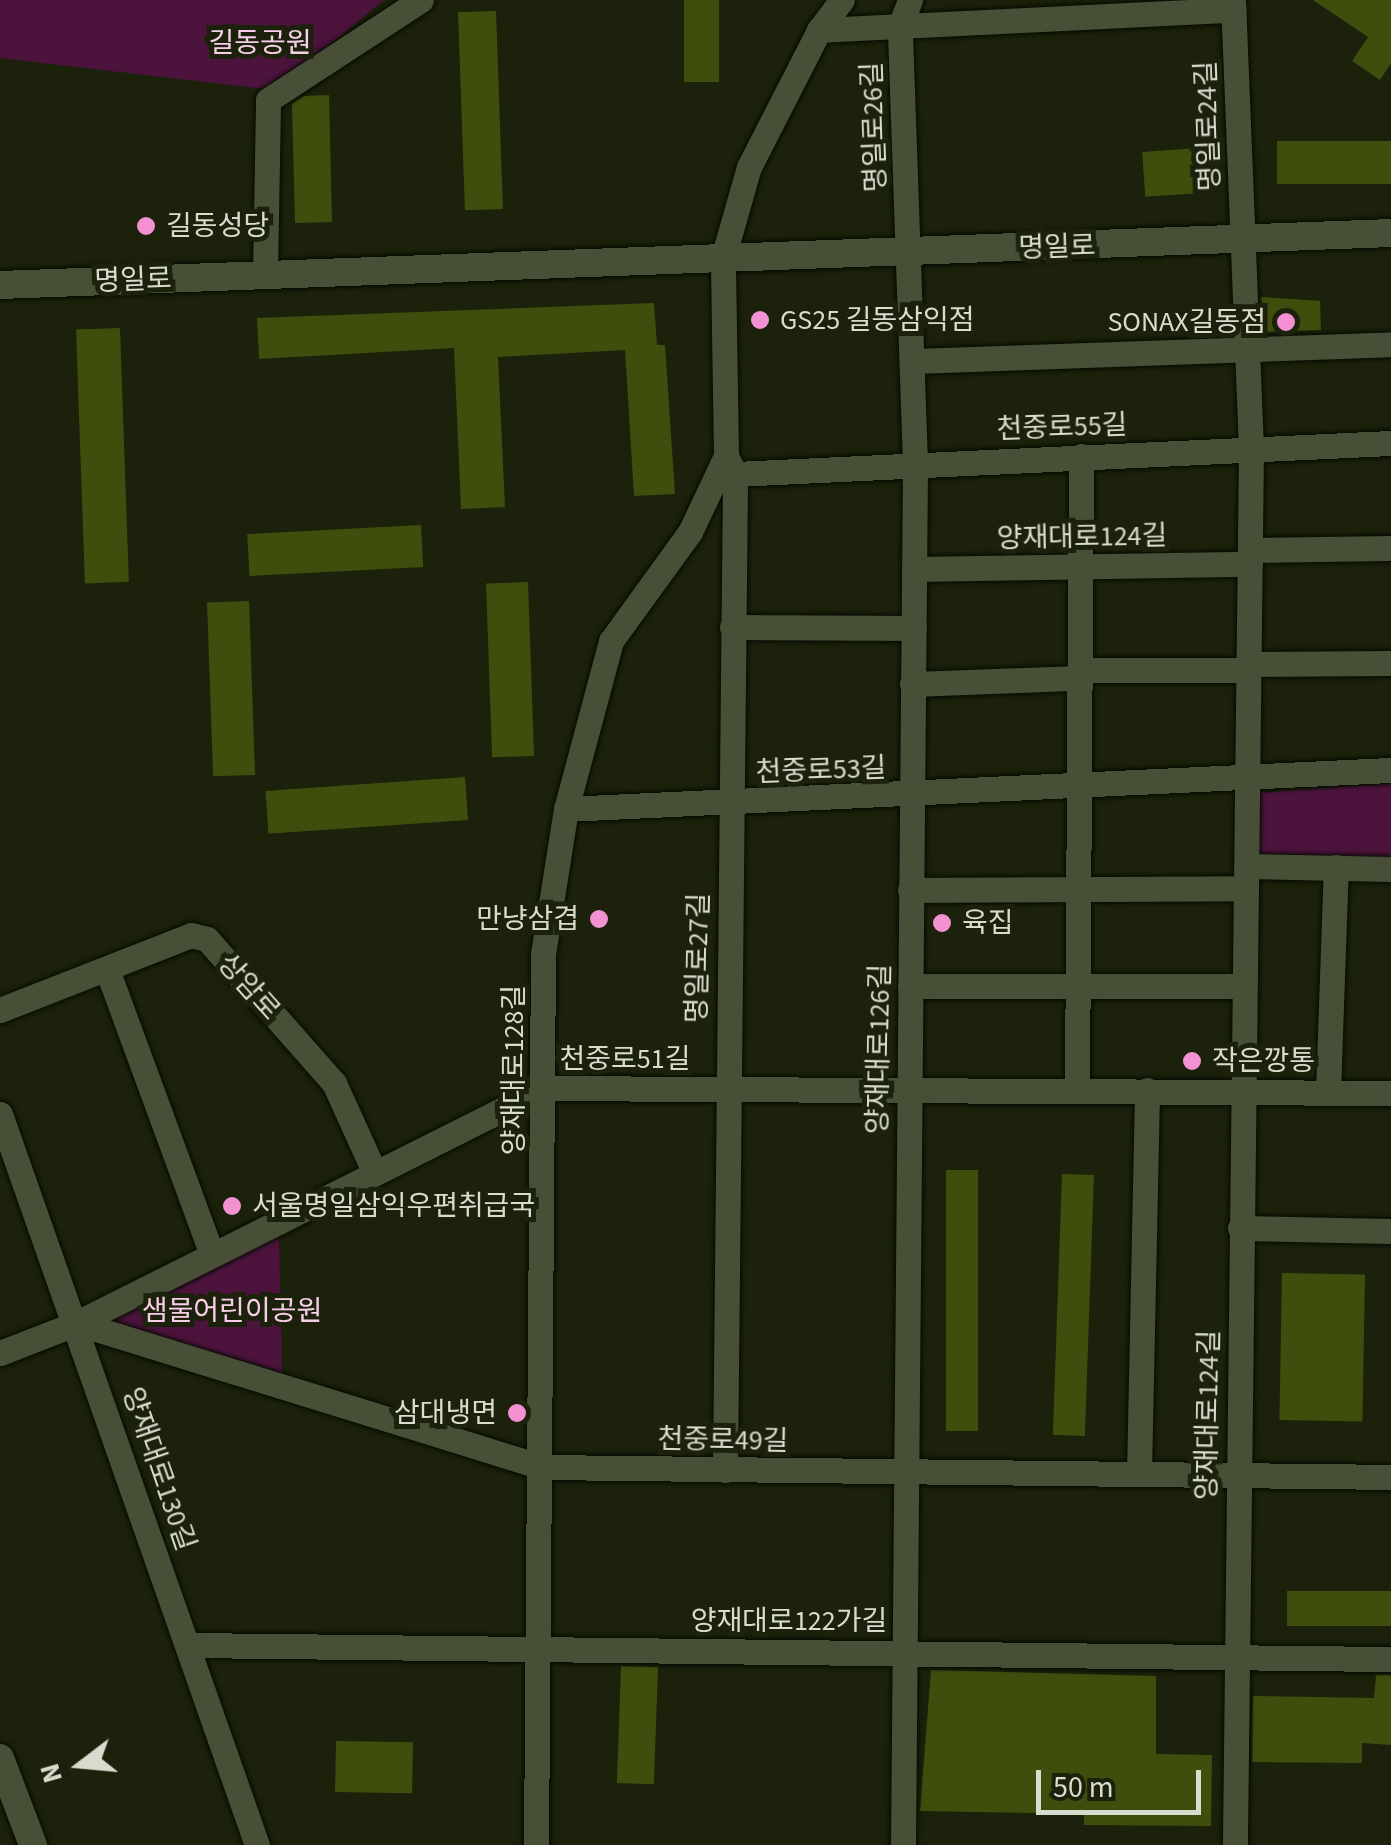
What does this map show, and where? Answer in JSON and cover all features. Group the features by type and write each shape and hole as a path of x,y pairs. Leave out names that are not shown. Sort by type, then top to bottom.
{"street":[{"path":"265,275 268,100 421,0"},
{"path":"723,258 748,167 819,30 842,0"},
{"name":"명일로26길","path":"910,0 900,26 910,253"},
{"name":"명일로24길","path":"819,30 1234,5 1242,239"},
{"name":"명일로","path":"0,285 1391,233"},
{"name":"양재대로124길","path":"1235,1845 1250,557 1242,239"},
{"name":"양재대로126길","path":"903,1845 916,462 910,253"},
{"name":"명일로27길","path":"723,258 732,627 725,1470"},
{"path":"913,361 1391,344"},
{"name":"천중로55길","path":"730,465 1391,444"},
{"path":"1077,1090 1081,456"},
{"name":"양재대로128길","path":"536,1845 545,1088 543,954 566,810 611,642 690,532 730,465"},
{"name":"양재대로124길","path":"914,569 1080,567 1391,548"},
{"path":"732,627 914,628"},
{"path":"912,684 1391,663"},
{"name":"천중로53길","path":"566,810 1248,781 1391,770"},
{"path":"1328,1092 1336,868"},
{"path":"910,890 1077,889 1336,868 1391,868"},
{"name":"상암로","path":"0,1010 108,972 191,935 207,940 334,1083 374,1171"},
{"path":"108,972 212,1254"},
{"path":"910,986 1244,986"},
{"name":"천중로51길","path":"0,1353 77,1324 545,1088 1391,1093"},
{"path":"1139,1474 1147,1090"},
{"name":"양재대로130길","path":"0,1114 257,1845"},
{"path":"1240,1228 1391,1231"},
{"name":"천중로49길","path":"77,1324 542,1468 1391,1478"},
{"name":"양재대로122가길","path":"188,1645 538,1651 904,1650 1391,1659"},
{"path":"0,1758 33,1845"}],"green space":[{"name":"길동공원","path":"0,0 384,0 274,90 0,58"},
{"path":"1391,783 1391,862 1254,859 1260,793"},
{"name":"샘물어린이공원","path":"279,1237 282,1374 104,1322"}],"building":[{"path":"684,0 719,0 719,82 684,82"},
{"path":"1313,0 1391,0 1391,63 1380,80 1352,61 1368,37"},
{"path":"496,11 503,209 465,210 458,12"},
{"path":"329,95 332,222 295,223 292,104 304,96"},
{"path":"1277,141 1391,141 1391,184 1277,184"},
{"path":"1198,148 1201,193 1145,197 1142,152"},
{"path":"1261,297 1320,301 1321,330 1263,332"},
{"path":"654,303 657,345 665,345 675,494 634,496 625,350 498,357 505,507 461,509 454,348 259,359 257,318"},
{"path":"120,328 129,582 85,583 76,330"},
{"path":"421,525 423,567 249,576 247,534"},
{"path":"528,582 534,756 492,757 486,583"},
{"path":"249,601 255,775 213,776 207,602"},
{"path":"465,777 468,820 268,834 265,791"},
{"path":"946,1170 978,1170 978,1431 946,1431"},
{"path":"1062,1174 1094,1175 1085,1436 1053,1435"},
{"path":"1282,1273 1365,1274 1362,1421 1279,1420"},
{"path":"1287,1591 1391,1591 1391,1626 1287,1626"},
{"path":"621,1666 658,1667 654,1784 617,1783"},
{"path":"931,1670 1156,1676 1156,1754 1212,1755 1211,1826 1084,1825 1084,1814 920,1811"},
{"path":"1376,1675 1391,1675 1391,1745 1362,1743 1362,1763 1252,1762 1253,1696 1374,1698"},
{"path":"336,1741 413,1742 412,1793 335,1792"}],"place":[{"name":"길동성당","path":"146,226"},
{"name":"GS25 길동삼익점","path":"760,320"},
{"name":"SONAX길동점","path":"1286,322"},
{"name":"만냥삼겹","path":"599,919"},
{"name":"육집","path":"942,923"},
{"name":"작은깡통","path":"1192,1061"},
{"name":"서울명일삼익우편취급국","path":"232,1206"},
{"name":"삼대냉면","path":"517,1413"}]}
